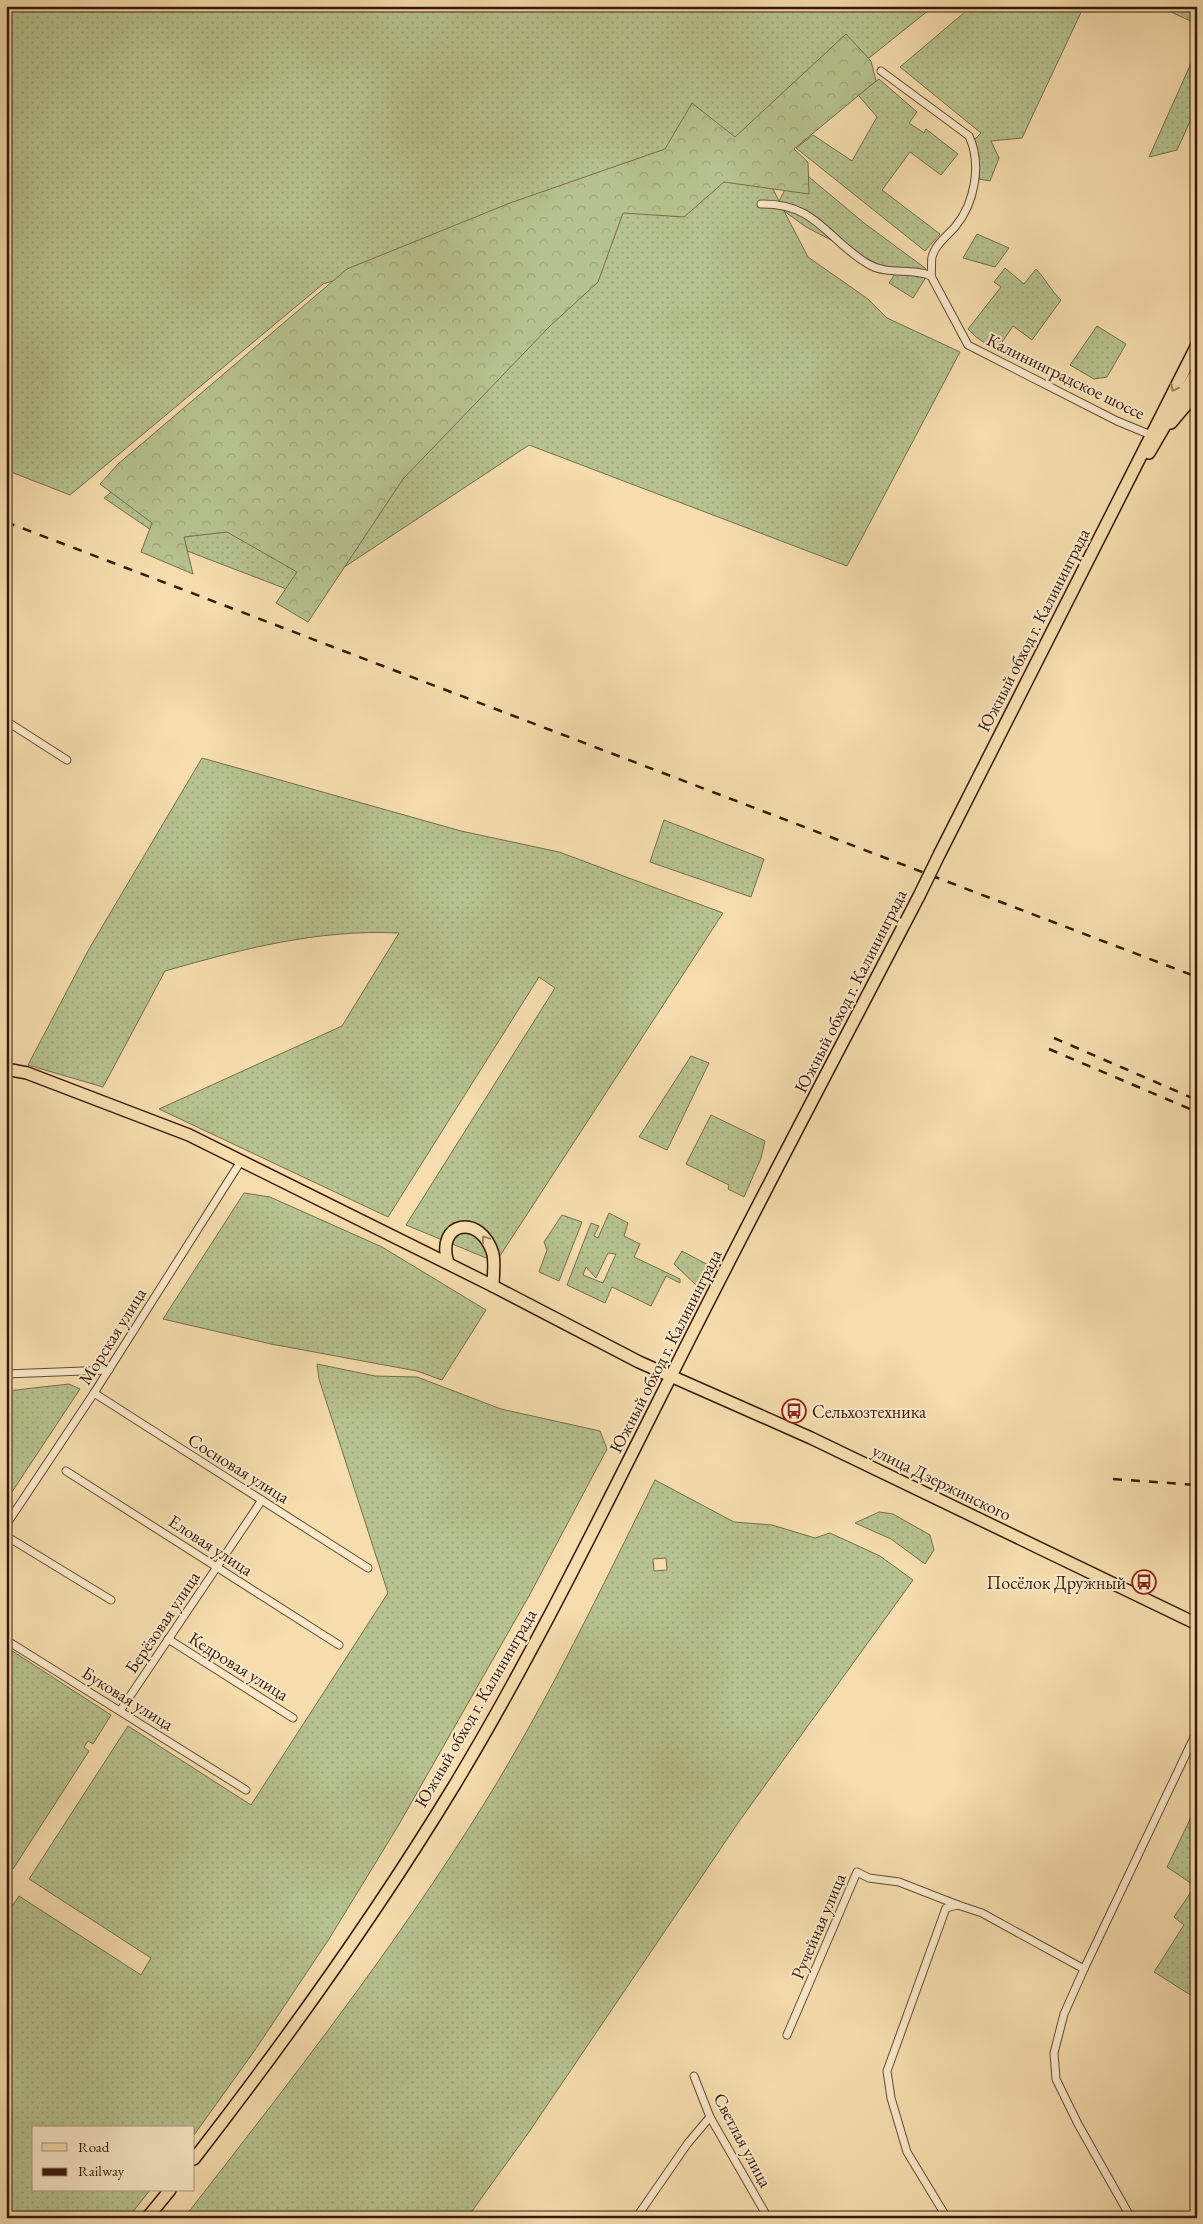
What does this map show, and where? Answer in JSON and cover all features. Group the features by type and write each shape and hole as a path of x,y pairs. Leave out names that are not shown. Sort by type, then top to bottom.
{"main road":[{"name":"Южный обход г. Калининграда","path":"195,2158 274,2055 329,1978 456,1782 549,1615 919,896 1106,522 1152,440 1197,345"},
{"path":"1152,440 1197,371"},
{"path":"1152,440 1197,392"},
{"name":"улица Дзержинского","path":"6,1068 27,1073 189,1135 448,1263 640,1362 811,1438 1197,1624"},
{"path":"448,1263 444,1244 450,1234 458,1227 474,1227 481,1232 489,1244 493,1256 493,1286"},
{"path":"147,2218 168,2192"}],"street":[{"path":"761,204 780,203 798,210 822,225 869,264 888,271 922,272 931,276 932,256 967,210 973,193 973,145 969,136 881,71"},
{"name":"Калининградское шоссе","path":"931,276 968,345 1152,440"},
{"path":"6,722 66,760"},
{"name":"Морская улица","path":"6,1525 94,1393 241,1160"},
{"path":"6,1374 108,1370"},
{"name":"Сосновая улица","path":"94,1393 368,1568"},
{"name":"Еловая улица","path":"66,1471 339,1645"},
{"name":"Берёзовая улица","path":"120,1711 262,1500"},
{"path":"6,1536 111,1600"},
{"name":"Кедровая улица","path":"168,1639 294,1718"},
{"name":"Буковая улица","path":"6,1640 246,1790"},
{"path":"1131,2218 1078,2124 1056,2079 1054,2053 1064,2014 1197,1731"},
{"name":"Ручейная улица","path":"787,2035 857,1872 869,1878 899,1882 958,1905"},
{"path":"947,2218 907,2152 891,2098 887,2071 941,1917 946,1908 958,1905 982,1913 1084,1969"},
{"name":"Светлая улица","path":"694,2076 710,2117 768,2218"},
{"path":"636,2218 688,2143 710,2117"}],"green space":[{"path":"6,6 934,6 753,151 323,284 70,495 6,470"},
{"path":"972,6 1084,6 1022,138 991,141 999,158 990,181 979,179 979,156 974,140 981,133 900,67"},
{"path":"1158,6 1197,6 1197,24"},
{"path":"846,34 871,61 876,81 794,149 808,162 809,194 724,182 684,217 623,213 598,282 549,327 403,479 308,622 276,603 297,572 227,532 184,537 193,574 141,552 152,523 100,484 118,464 347,269 510,203 665,149 692,103 735,137"},
{"path":"1197,50 1197,106 1177,150 1149,157"},
{"path":"879,79 917,112 909,123 924,133 926,129 958,154 941,175 910,152 882,190 940,234 925,251 796,148 813,135 852,161 877,117 858,95"},
{"path":"762,167 779,201 797,167 864,223 925,268 928,274 913,298 889,283 897,271 889,270 806,227 784,211 808,257 868,299 887,318 960,352 847,566 529,445 302,595 148,536 151,530 104,498 329,308"},
{"path":"977,234 1009,248 995,267 963,258"},
{"path":"1005,268 1024,284 1036,269 1061,300 1032,340 1013,326 996,351 968,329 1001,287 994,282"},
{"path":"1097,326 1126,344 1107,377 1094,379 1070,365"},
{"path":"202,758 461,831 559,852 723,913 496,1262 406,1225 555,988 539,977 388,1217 159,1109 342,1026 399,933 339,934 310,937 252,948 165,971 103,1087 28,1065 89,949"},
{"path":"664,820 764,859 751,897 650,862"},
{"path":"691,1056 709,1063 667,1150 639,1137"},
{"path":"711,1115 765,1141 761,1158 744,1197 728,1189 729,1185 686,1164"},
{"path":"244,1193 270,1197 382,1247 486,1310 442,1380 417,1371 271,1344 163,1319"},
{"path":"609,1213 628,1223 624,1236 640,1244 634,1257 680,1279 680,1283 666,1276 651,1306 612,1287 605,1303 567,1285 591,1223 599,1226 594,1236 598,1238","holes":["608,1253 616,1254 603,1283 583,1275 586,1267 596,1278"]},
{"path":"562,1215 582,1222 559,1281 539,1272 547,1250 544,1242"},
{"path":"682,1251 710,1266 698,1287 674,1264"},
{"path":"317,1364 375,1376 417,1377 501,1409 600,1431 607,1449 529,1596 398,1826 329,1939 255,2050 195,2134 195,2126 32,2126 32,2192 148,2192 128,2218 6,2218 6,1915 19,1896 141,1975 151,1958 29,1879 128,1726 251,1805 388,1593 319,1379"},
{"path":"69,1384 80,1389 6,1501 7,1391"},
{"path":"655,1480 734,1522 772,1525 815,1538 830,1533 880,1556 913,1580 740,1820 529,2132 467,2218 184,2218 340,2015 450,1858 531,1724 574,1644","holes":["666,1558 667,1570 654,1571 653,1559"]},
{"path":"879,1512 893,1514 930,1535 934,1550 925,1564 891,1539 855,1523"},
{"path":"6,1647 111,1715 93,1744 88,1741 84,1747 89,1751 13,1869 6,1865"},
{"path":"1197,1805 1197,1999 1154,1972 1184,1925 1174,1917 1195,1886 1167,1867"}],"railway":[{"path":"6,522 1197,977"},
{"path":"1054,1038 1197,1100"},
{"path":"1049,1049 1197,1112"},
{"path":"1113,1479 1197,1485"}],"place":[{"name":"Сельхозтехника","path":"794,1411"},
{"name":"Посёлок Дружный","path":"1144,1582"}]}
